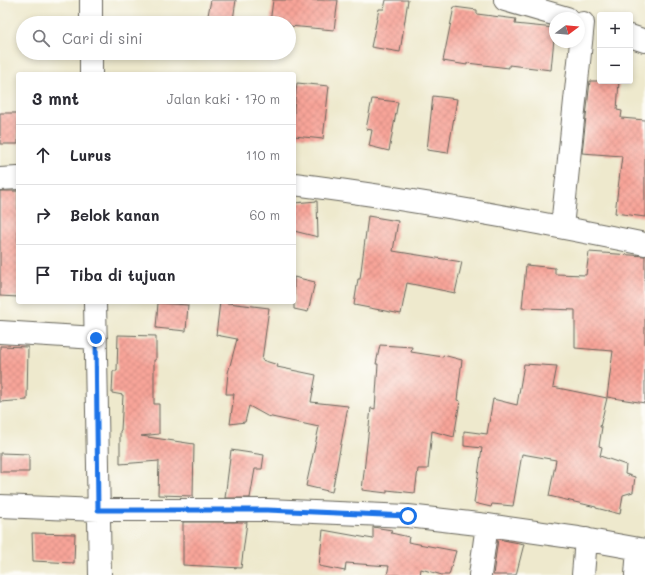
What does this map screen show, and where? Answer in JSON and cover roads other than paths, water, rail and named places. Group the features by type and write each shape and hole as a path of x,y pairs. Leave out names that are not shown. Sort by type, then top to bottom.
{"street":[{"path":"91,0 91,16"},
{"path":"505,0 549,13"},
{"path":"633,37 645,41"},
{"path":"562,227 580,48"},
{"path":"91,60 91,72"},
{"path":"0,179 16,178"},
{"path":"296,184 371,194 562,227 645,244"},
{"path":"95,304 100,575"},
{"path":"0,332 96,338"},
{"path":"0,506 98,510 275,510 408,516 488,525 586,539 641,550 636,575"},
{"path":"480,575 488,525"},
{"path":"582,575 586,539"}]}
